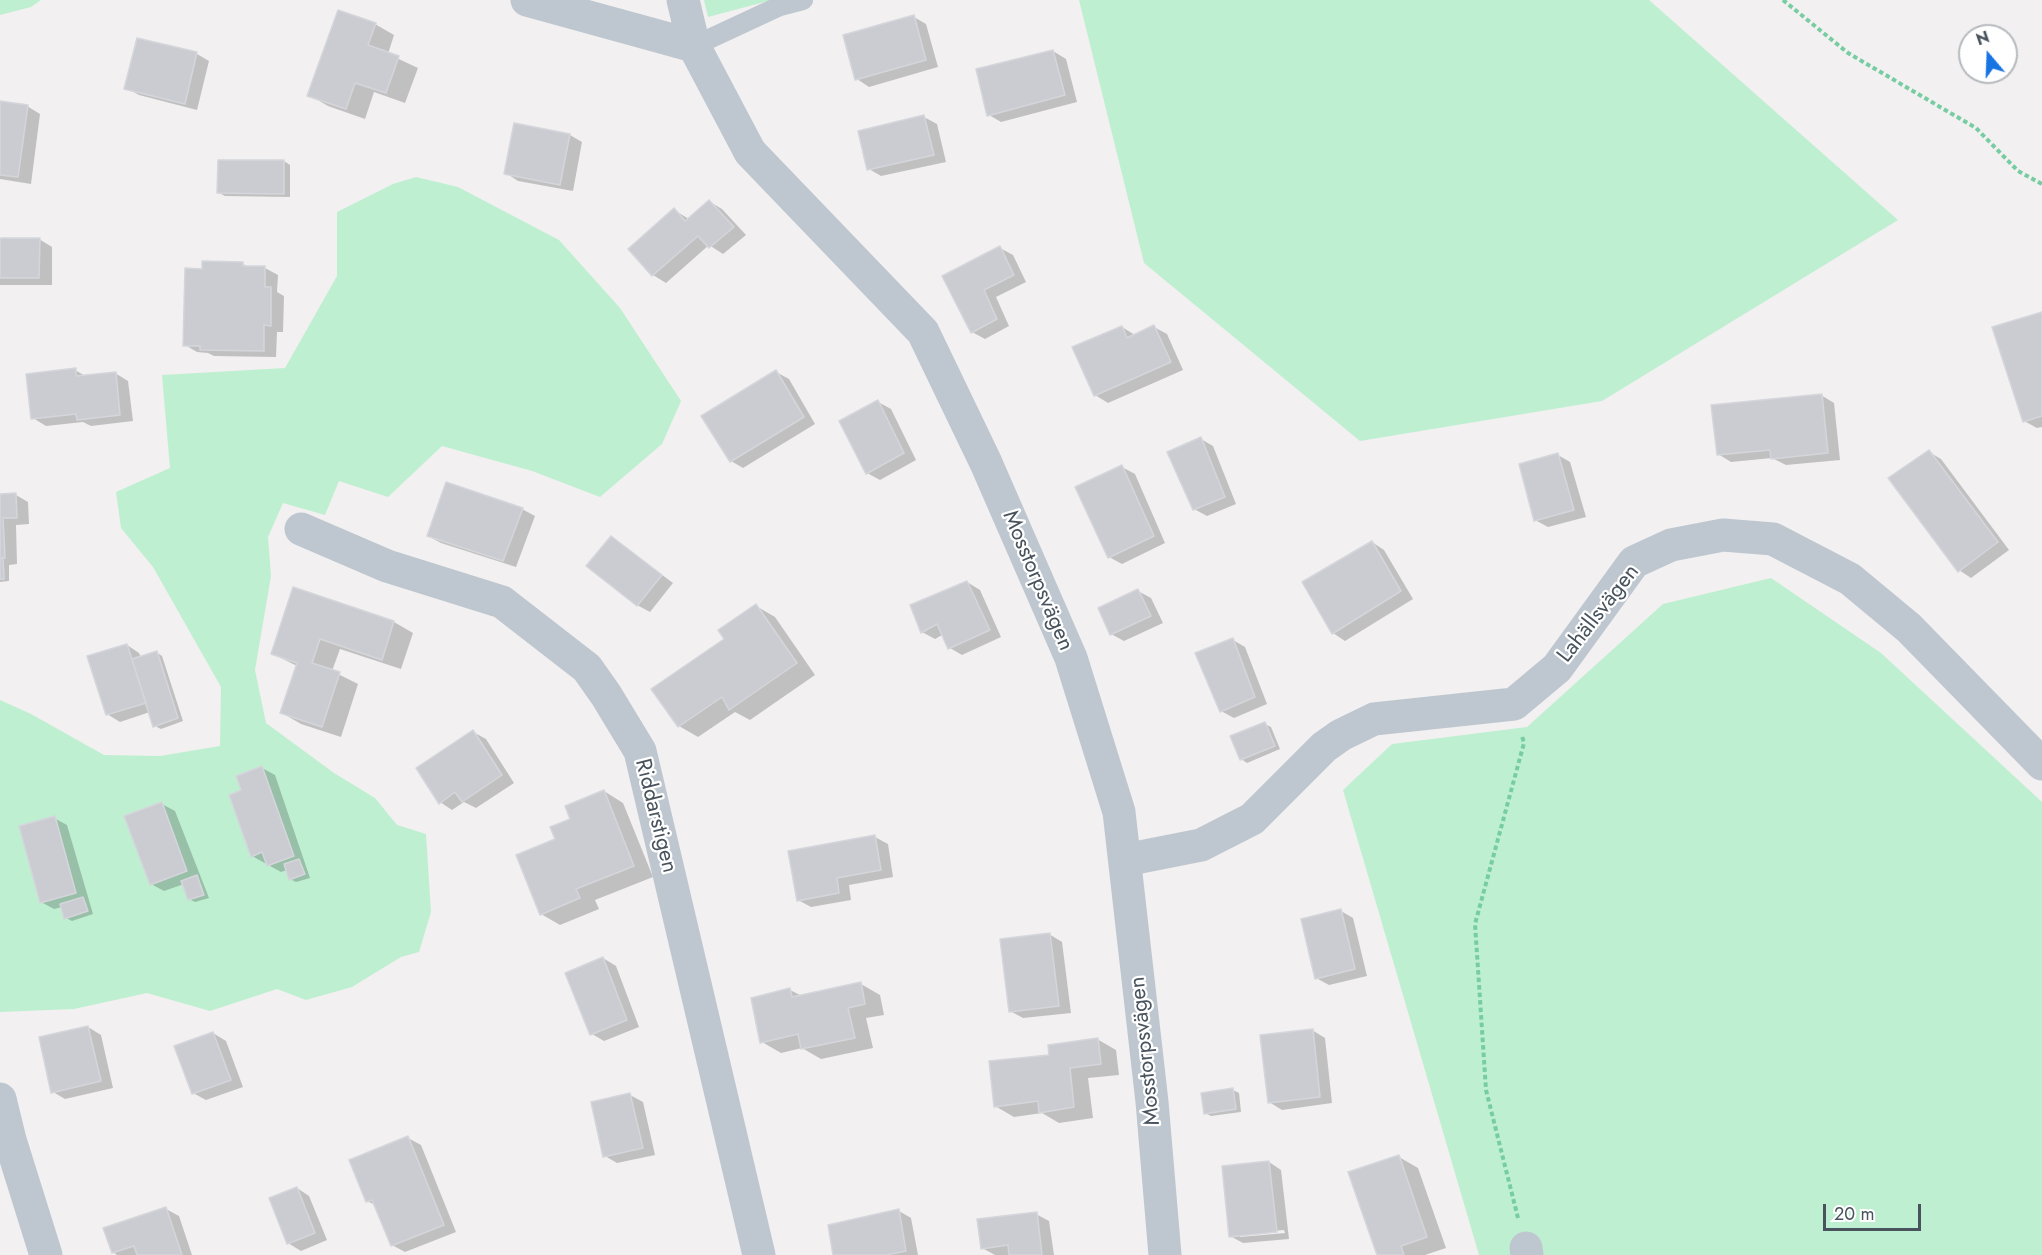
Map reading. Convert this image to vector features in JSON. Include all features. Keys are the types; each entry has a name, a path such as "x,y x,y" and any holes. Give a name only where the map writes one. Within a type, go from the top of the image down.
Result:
{"street":[{"path":"527,0 694,46"},
{"name":"Mosstorpsvägen","path":"683,0 694,46 750,152 923,332 986,464 1071,658 1119,812 1165,1255"},
{"name":"Riddarstigen","path":"301,529 387,566 502,602 587,668 606,695 640,751 759,1255"},
{"name":"Lahällsvägen","path":"1514,704 1557,668 1634,562 1671,545 1723,535 1773,539 1850,579 1910,628 2042,764"},
{"path":"1125,861 1201,845 1252,819 1323,747 1341,735 1374,719 1514,704"},
{"path":"0,1099 10,1140 46,1255"}],"lane":[{"path":"694,46 780,6 803,0"}],"path":[{"path":"1783,0 1848,53 1976,128 2018,171 2042,184"},
{"path":"1514,704 1524,743 1475,924 1486,1090 1526,1252"}],"green space":[{"path":"0,0 41,0 31,7 0,15"},
{"path":"704,0 772,0 708,17"},
{"path":"1079,0 1649,0 1898,220 1602,401 1360,441 1144,263"},
{"path":"416,177 458,187 559,240 620,308 681,401 662,444 600,497 532,471 442,446 388,497 339,481 325,515 283,503 268,537 271,576 255,670 266,723 334,773 375,798 397,825 426,834 431,912 419,952 401,957 352,987 306,1000 277,989 210,1011 147,993 74,1009 0,1012 0,700 31,714 104,755 160,756 220,746 221,687 153,567 121,528 116,492 170,468 162,375 285,368 337,276 337,212 393,184"},
{"path":"1771,578 1881,653 2042,802 2042,1255 1479,1255 1343,790 1392,744 1527,727 1663,604"}],"building":[{"path":"338,10 376,23 368,45 399,56 386,93 355,83 346,109 307,96"},
{"path":"914,15 926,60 855,80 843,35"},
{"path":"137,38 197,52 185,104 124,89"},
{"path":"1053,50 1065,95 987,116 976,69"},
{"path":"0,101 28,105 18,177 0,175"},
{"path":"924,115 934,155 867,170 858,131"},
{"path":"514,123 570,134 560,185 504,174"},
{"path":"218,160 284,160 284,194 217,193"},
{"path":"709,200 734,227 709,248 698,236 652,276 628,249 674,208 685,221"},
{"path":"0,238 40,238 39,278 0,278"},
{"path":"1000,246 1014,275 984,290 997,319 971,333 942,276"},
{"path":"202,261 243,262 243,266 265,266 265,287 271,287 271,326 264,325 264,351 200,350 200,346 183,346 185,268 202,269"},
{"path":"2042,312 2042,416 2023,422 1992,327"},
{"path":"1154,325 1171,362 1094,396 1072,347 1122,326 1127,338"},
{"path":"76,368 76,376 116,372 120,415 77,420 76,414 31,419 26,374"},
{"path":"776,370 804,417 730,462 701,416"},
{"path":"1822,394 1828,453 1771,459 1770,450 1717,455 1711,405"},
{"path":"878,400 904,453 866,474 839,421"},
{"path":"1201,437 1225,497 1193,510 1167,452"},
{"path":"1929,450 1998,542 1958,572 1888,478"},
{"path":"1558,453 1574,510 1534,521 1519,464"},
{"path":"1122,465 1154,536 1108,558 1075,487"},
{"path":"446,482 523,508 503,561 427,536"},
{"path":"16,493 17,518 3,518 5,558 0,558 0,494"},
{"path":"611,536 662,575 637,606 586,566"},
{"path":"1372,541 1401,591 1332,634 1302,582"},
{"path":"0,558 3,558 4,579 0,579"},
{"path":"967,581 990,630 948,649 937,624 921,633 910,605"},
{"path":"293,587 394,621 382,660 320,639 312,663 340,672 322,727 280,713 297,663 271,654"},
{"path":"1138,589 1151,616 1110,635 1098,608"},
{"path":"756,604 797,663 729,710 722,697 678,727 651,689 724,639 718,630"},
{"path":"1233,638 1255,697 1220,712 1195,653"},
{"path":"127,644 146,703 106,715 87,656"},
{"path":"157,651 178,718 153,727 132,659"},
{"path":"1265,722 1275,746 1240,760 1230,736"},
{"path":"473,730 502,775 462,802 455,792 439,804 416,768"},
{"path":"262,766 294,856 267,866 262,852 251,857 229,795 241,790 236,776"},
{"path":"604,790 634,866 576,889 580,898 540,915 516,855 555,839 550,827 570,819 565,806"},
{"path":"162,802 187,871 150,885 124,816"},
{"path":"55,816 76,893 40,903 19,826"},
{"path":"875,835 881,870 837,878 839,893 797,901 788,851"},
{"path":"299,859 305,874 289,880 284,864"},
{"path":"197,875 204,895 188,900 181,881"},
{"path":"83,897 88,911 64,919 60,904"},
{"path":"1341,909 1355,969 1315,979 1301,919"},
{"path":"1050,933 1059,1006 1009,1012 1000,939"},
{"path":"603,957 627,1020 590,1035 565,973"},
{"path":"861,982 865,1004 848,1008 855,1038 801,1049 798,1034 760,1043 751,998 790,988 792,997"},
{"path":"88,1026 101,1081 51,1093 39,1037"},
{"path":"1313,1029 1320,1097 1268,1103 1260,1035"},
{"path":"213,1032 231,1080 192,1094 174,1046"},
{"path":"1098,1038 1101,1064 1070,1068 1074,1107 1039,1113 1038,1101 994,1107 989,1061 1049,1055 1048,1045"},
{"path":"1233,1088 1236,1109 1204,1114 1201,1093"},
{"path":"630,1093 643,1148 603,1157 591,1102"},
{"path":"408,1136 444,1225 391,1246 372,1200 366,1202 349,1160"},
{"path":"1399,1155 1427,1237 1401,1246 1404,1255 1377,1255 1348,1172"},
{"path":"1269,1161 1277,1232 1229,1237 1222,1166"},
{"path":"297,1187 315,1233 287,1244 269,1198"},
{"path":"166,1207 182,1255 137,1255 134,1246 112,1253 103,1228"},
{"path":"899,1209 906,1251 886,1255 833,1255 828,1225"},
{"path":"1037,1212 1042,1255 1009,1255 1008,1245 981,1249 977,1219"}]}
